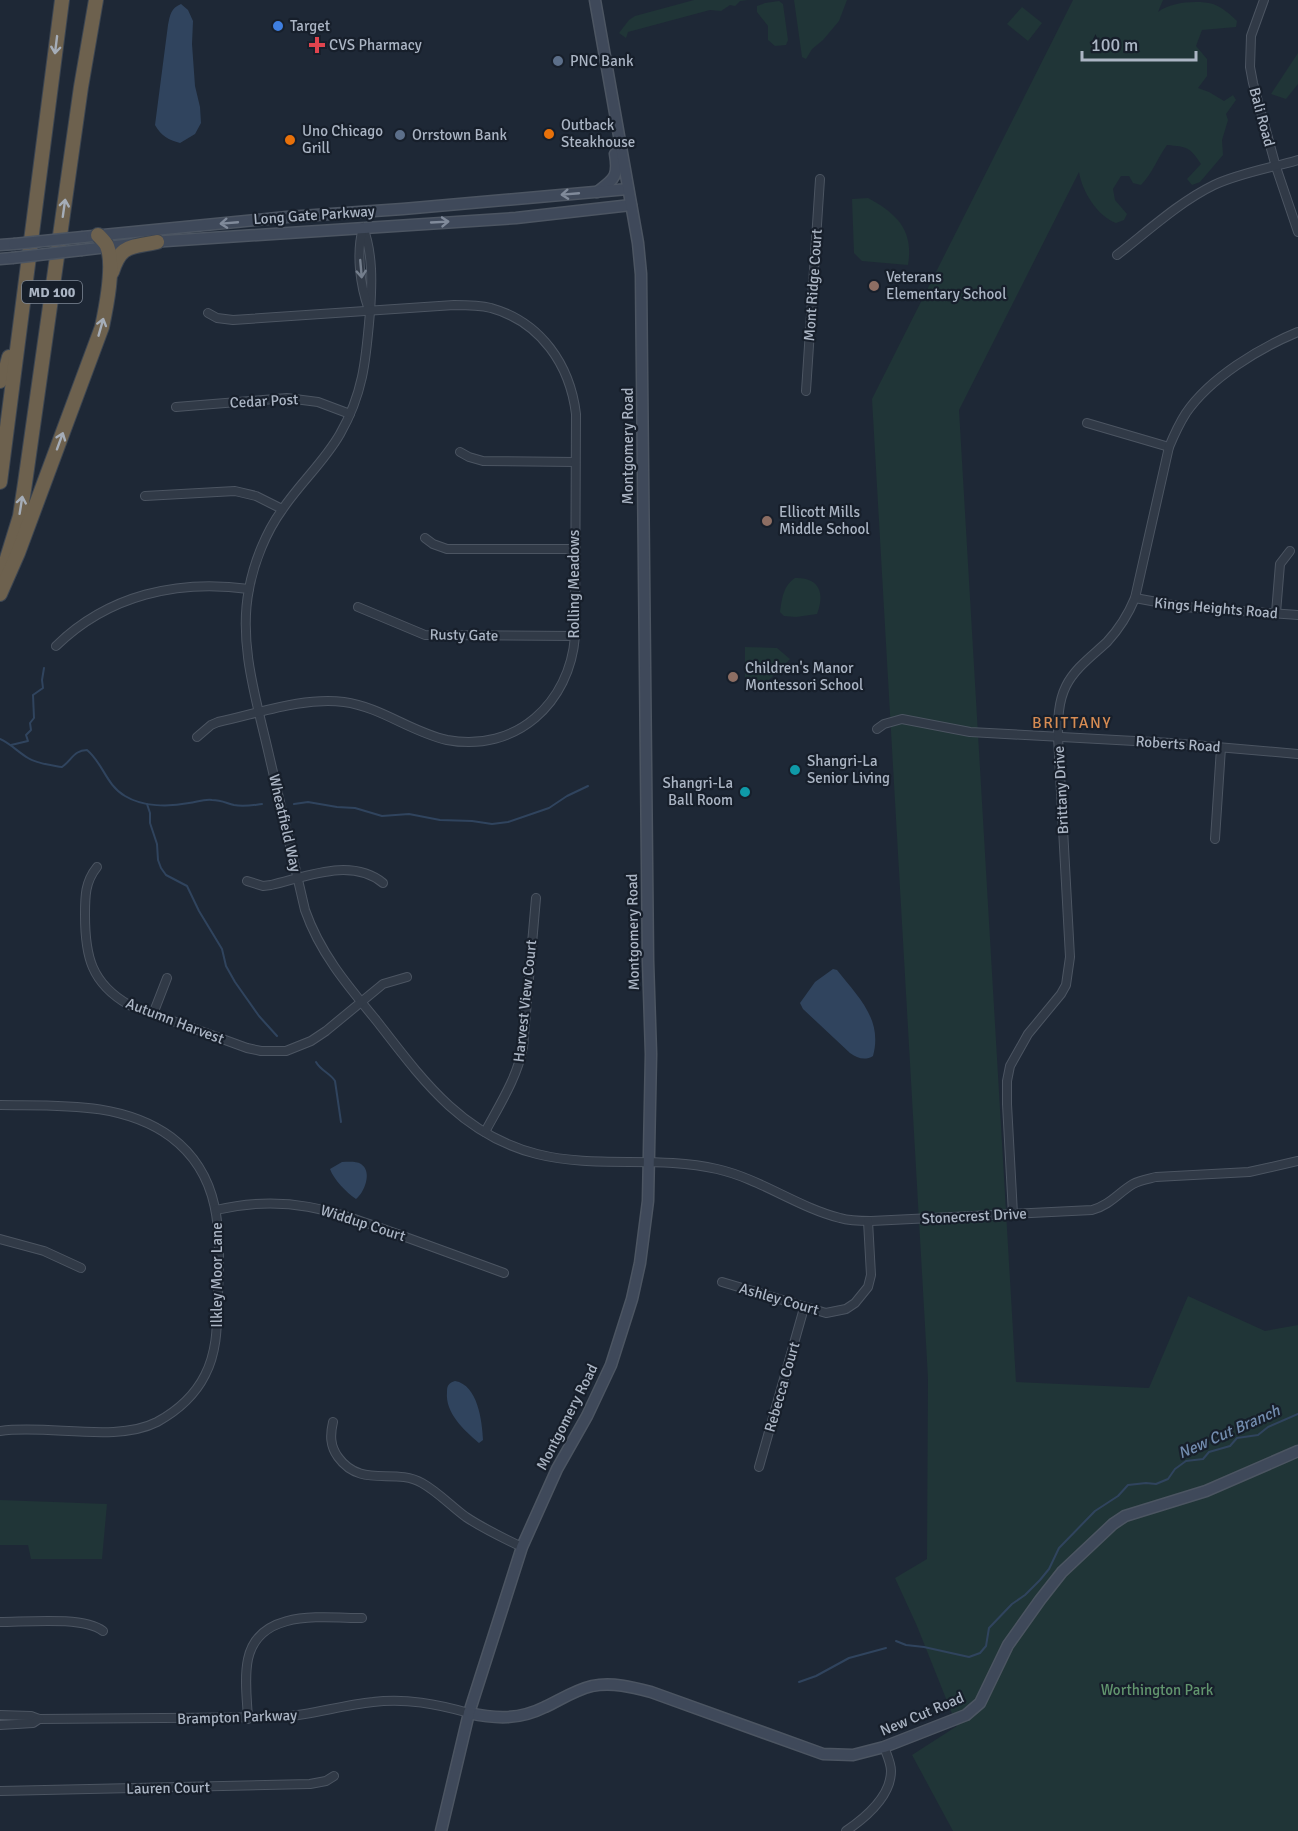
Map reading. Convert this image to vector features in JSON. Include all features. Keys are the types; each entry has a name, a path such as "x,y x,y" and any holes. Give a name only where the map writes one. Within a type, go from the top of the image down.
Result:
{"highway":[{"name":"MD 100","path":"0,482 62,0"},
{"name":"MD 100","path":"0,581 21,505 81,87 96,0"},
{"path":"98,235 107,246 110,280"},
{"path":"0,594 18,553 102,327 116,258 121,252 130,248 157,242"},
{"path":"0,381 5,372 26,285"}],"street":[{"name":"Montgomery Road","path":"441,1831 469,1713 522,1547 552,1479 596,1396 622,1335 640,1263 648,1201 651,1054 642,303 640,264 631,205 595,0"},
{"name":"Bali Road","path":"1264,0 1251,36 1250,67 1276,167 1298,232"},
{"path":"597,192 616,174 616,161 601,82 607,77"},
{"path":"1117,255 1192,198 1214,185 1234,177 1298,160"},
{"name":"Mont Ridge Court","path":"806,391 820,179"},
{"name":"Long Gate Parkway","path":"0,259 107,246 336,229 384,211 628,189"},
{"name":"Long Gate Parkway","path":"0,245 335,214 362,219 382,226 516,218 631,205"},
{"name":"Wheatfield Way","path":"362,219 359,242 363,293 370,311 365,368 357,398 329,451 282,509 263,546 249,589 246,639 249,664 305,910 321,947 344,981 433,1091 445,1103 484,1132 536,1154 566,1160 649,1163"},
{"name":"Rolling Meadows","path":"197,737 218,722 305,702 347,702 364,706 446,739 478,742 495,739 527,725 550,704 570,667 575,636 576,414 570,383 556,356 536,332 509,314 481,306 454,305 233,320 217,318 208,313"},
{"name":"Brittany Drive","path":"1013,1214 1007,1104 1007,1081 1010,1066 1028,1034 1061,994 1069,972 1058,737 1058,720 1065,689 1082,664 1118,629 1135,598 1169,447 1187,411 1213,385 1248,358 1298,332"},
{"name":"Cedar Post","path":"176,407 295,398 318,402 350,414"},
{"path":"1087,423 1169,447"},
{"path":"460,452 469,458 483,461 575,462"},
{"path":"145,496 235,491 256,496 282,509"},
{"path":"425,538 447,549 574,549"},
{"path":"1276,613 1280,564 1290,551"},
{"path":"56,646 78,627 111,606 150,593 169,588 198,586 249,589"},
{"name":"Kings Heights Road","path":"1135,598 1184,607 1298,615"},
{"name":"Rusty Gate","path":"358,607 425,635 575,636"},
{"name":"Roberts Road","path":"877,729 902,719 970,732 1298,754"},
{"path":"1215,839 1221,748"},
{"name":"Autumn Harvest","path":"97,867 85,891 85,939 92,967 98,978 117,998 153,1014 247,1048 274,1052 286,1051 311,1041 383,984 406,977"},
{"path":"248,881 263,886 327,872 349,870 370,874 383,883"},
{"name":"Harvest View Court","path":"484,1132 516,1075 520,1061 536,898"},
{"path":"153,1014 166,978"},
{"name":"Ilkley Moor Lane","path":"0,1105 96,1109 120,1113 156,1127 185,1150 205,1178 216,1210 219,1247 215,1346 205,1376 183,1403 156,1422 132,1431 44,1428 0,1431"},
{"name":"Stonecrest Drive","path":"649,1163 676,1163 718,1169 759,1184 828,1215 868,1221 1092,1210 1110,1203 1126,1189 1143,1180 1155,1177 1250,1172 1298,1161"},
{"name":"Widdup Court","path":"216,1210 256,1203 306,1205 342,1214 504,1273"},
{"name":"Ashley Court","path":"722,1282 804,1308 826,1313 836,1312 855,1304 868,1287 871,1275 868,1221"},
{"path":"0,1239 44,1251 81,1268"},
{"name":"Rebecca Court","path":"759,1467 804,1308"},
{"path":"333,1422 332,1447 342,1462 357,1474 415,1479 468,1518 522,1547"},
{"name":"New Cut Road","path":"469,1713 492,1718 529,1715 591,1686 609,1685 632,1687 651,1692 823,1755 853,1755 884,1747 974,1710 980,1703 1008,1645 1040,1600 1062,1572 1113,1524 1125,1516 1206,1491 1298,1451"},
{"path":"248,1719 246,1676 248,1658 253,1645 268,1629 285,1620 300,1618 362,1618"},
{"path":"0,1622 88,1623 103,1631"},
{"name":"Brampton Parkway","path":"0,1715 31,1716 39,1719 248,1719 301,1716 350,1705 393,1701 436,1704 469,1713"},
{"name":"Brampton Parkway","path":"0,1725 33,1723 39,1719"},
{"path":"846,1831 862,1819 885,1792 891,1770 884,1747"},
{"name":"Lauren Court","path":"0,1791 310,1785 326,1781 334,1776"}],"green space":[{"path":"694,0 748,0 740,1 735,6 730,5 721,11 710,10 628,32 626,38 619,33 635,16"},
{"path":"794,0 847,0 839,21 812,49 806,59 802,57"},
{"name":"Worthington Park","path":"1073,0 1163,0 1158,12 1170,6 1192,2 1213,4 1223,9 1237,21 1236,27 1202,30 1196,46 1207,59 1207,76 1198,88 1224,101 1233,95 1236,100 1226,114 1228,120 1222,140 1223,155 1200,182 1192,185 1187,179 1201,164 1193,154 1183,147 1167,145 1141,185 1133,183 1129,176 1121,176 1113,189 1115,200 1127,214 1124,220 1116,223 1097,209 1083,187 1079,172 959,410 1016,1382 1149,1388 1188,1296 1265,1331 1298,1325 1298,1831 953,1831 912,1755 957,1726 895,1578 927,1559 928,1378 872,399"},
{"path":"779,1 783,4 788,40 786,45 775,46 768,40 768,26 757,12 757,6"},
{"path":"1022,7 1042,23 1028,41 1007,24"},
{"path":"1298,53 1298,84 1286,99 1271,94"},
{"path":"868,198 887,210 901,224 908,242 908,265 862,261 854,253 852,199"},
{"path":"795,578 810,580 818,588 820,600 817,614 796,617 784,616 780,612 782,598"},
{"path":"745,647 777,648 790,659 762,687 745,685"},
{"path":"0,1500 107,1504 102,1559 31,1559 28,1545 0,1545"}],"water":[{"path":"181,4 188,10 193,21 195,86 201,123 195,134 180,143 166,137 155,125 170,15"},
{"path":"833,969 837,970 860,999 872,1020 875,1043 873,1056 870,1058 861,1058 850,1053 803,1009 800,1003 815,982"},
{"path":"342,1162 359,1163 365,1168 366,1182 356,1199 341,1186 330,1169"},
{"path":"455,1381 463,1384 474,1396 483,1440 479,1443 462,1427 449,1407 447,1388"}],"waterway":[{"path":"11,745 28,741 26,735 31,730 30,723 34,718 33,695 43,688 44,668"},
{"path":"0,739 32,760 62,767 76,754 87,750 113,786 132,800 148,804 181,804 203,800 218,800 238,806 262,804"},
{"path":"294,804 308,802 355,808 382,816 409,814 440,820 492,824 508,822 549,808 588,786"},
{"path":"147,804 161,868 166,875 187,886 222,949 226,966 235,982 259,1016 277,1036"},
{"path":"316,1062 335,1081 341,1122"},
{"name":"New Cut Branch","path":"896,1641 969,1657 980,1653 986,1646 989,1628 1040,1580 1049,1569 1059,1548 1095,1511 1118,1496 1128,1485 1156,1484 1168,1479 1175,1469 1186,1461 1203,1459 1209,1452 1230,1446 1237,1438 1258,1435 1268,1427 1298,1414"},
{"path":"799,1682 816,1676 849,1658 886,1648"}],"place":[{"name":"Target","path":"278,26"},
{"name":"CVS Pharmacy","path":"317,45"},
{"name":"PNC Bank","path":"558,61"},
{"name":"Outback Steakhouse","path":"549,134"},
{"name":"Orrstown Bank","path":"400,135"},
{"name":"Uno Chicago Grill","path":"290,140"},
{"name":"Veterans Elementary School","path":"874,286"},
{"name":"Ellicott Mills Middle School","path":"767,521"},
{"name":"Children's Manor Montessori School","path":"733,677"},
{"name":"Shangri-La Senior Living","path":"795,770"},
{"name":"Shangri-La Ball Room","path":"745,792"}],"district":[{"name":"BRITTANY","path":"1072,723"}]}
